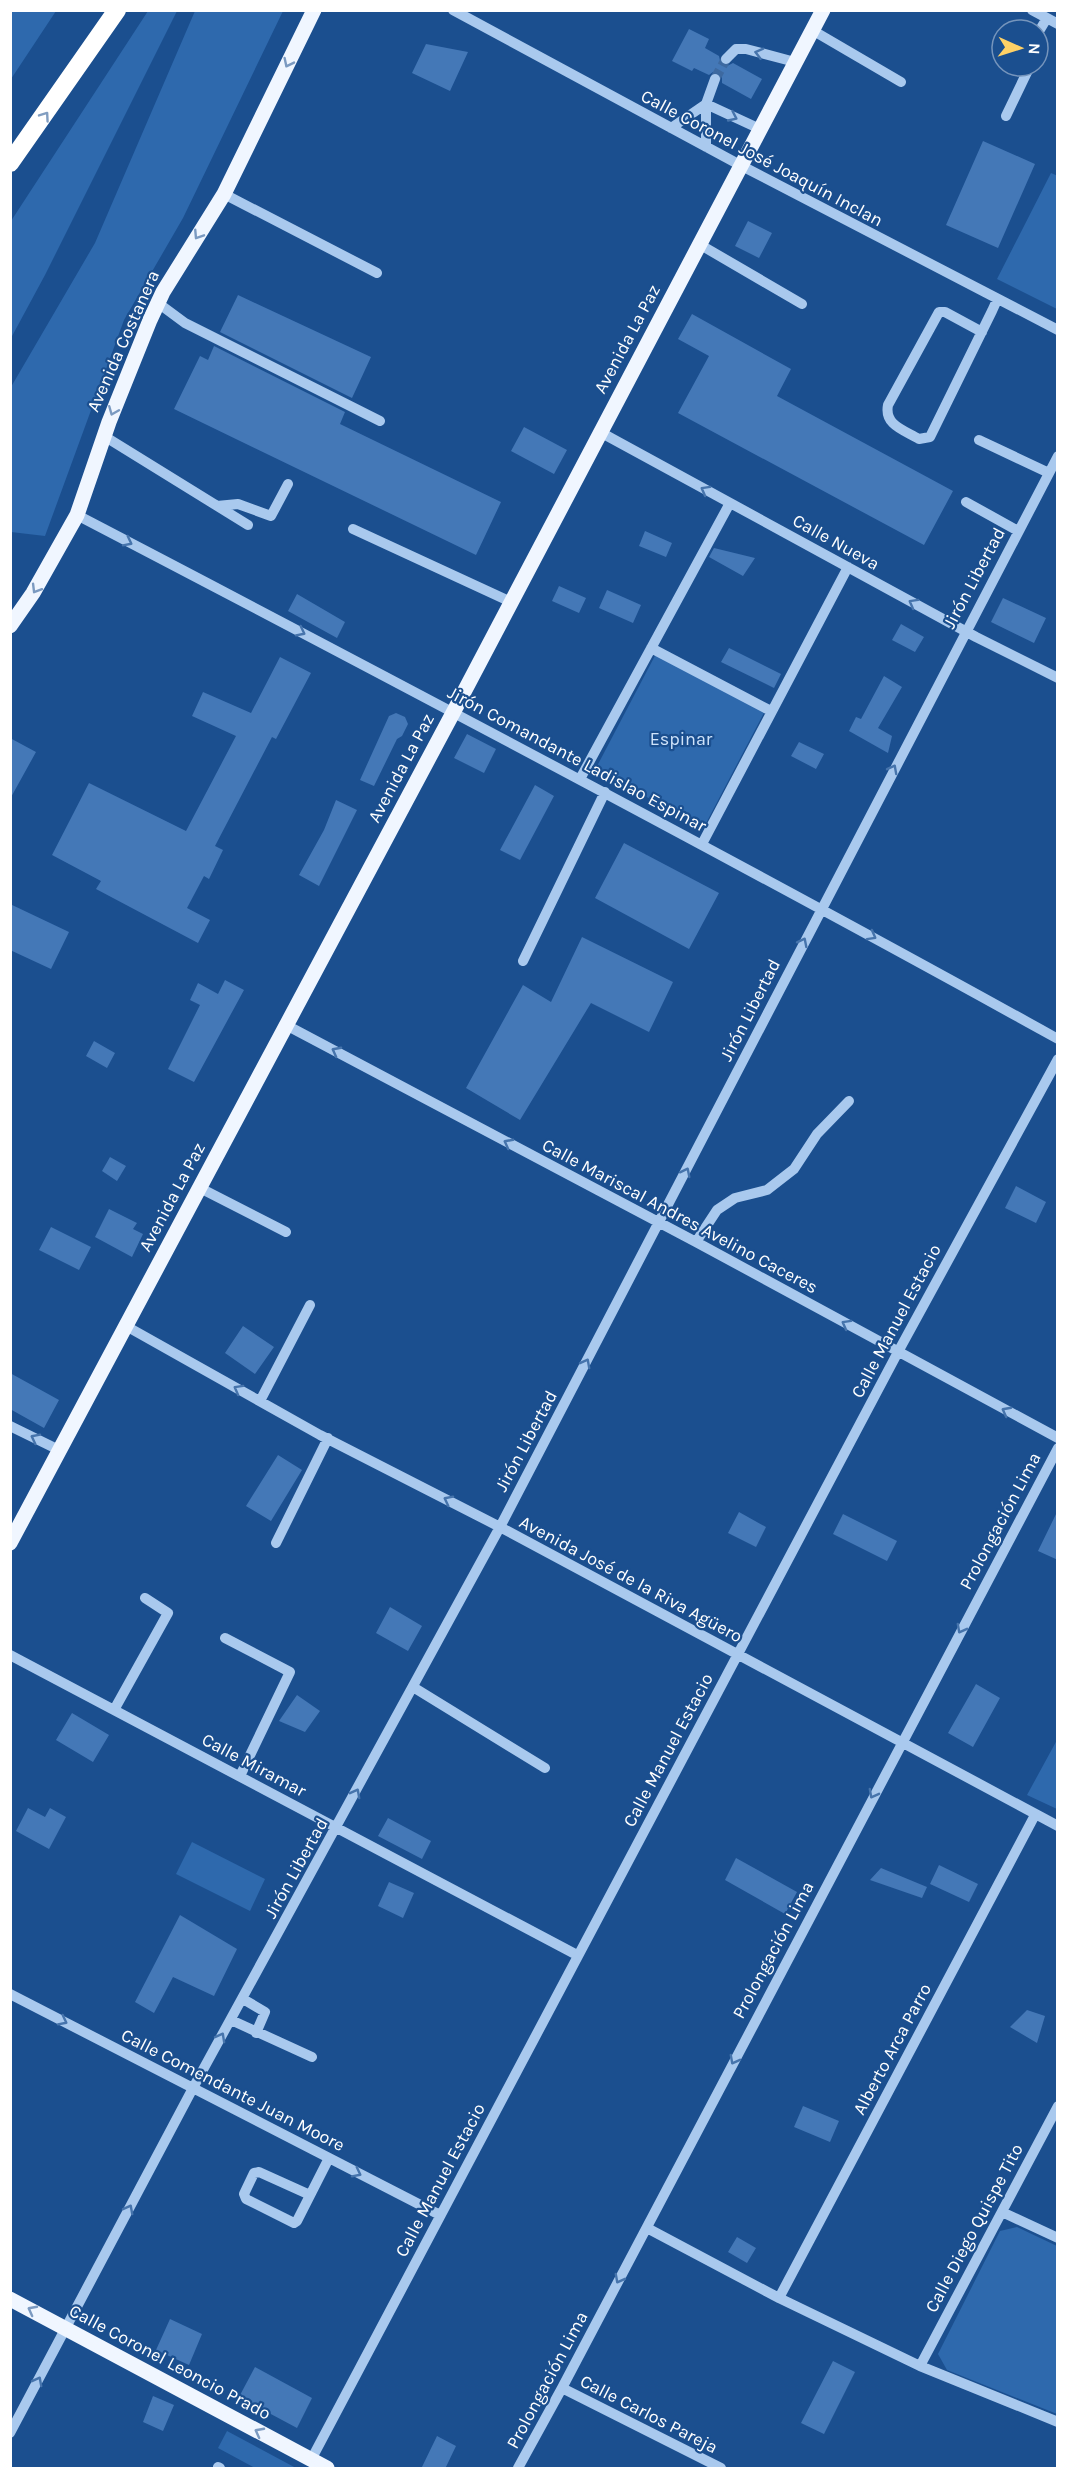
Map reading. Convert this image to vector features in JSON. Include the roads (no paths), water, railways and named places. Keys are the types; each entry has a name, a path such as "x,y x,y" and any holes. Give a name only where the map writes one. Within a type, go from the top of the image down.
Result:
{"highway":[{"path":"10,163 117,10"}],"main road":[{"name":"Avenida Costanera","path":"10,626 33,593 76,515 104,436 158,303 177,268 224,194 314,10"},
{"name":"Avenida La Paz","path":"10,1543 823,10"},
{"name":"Calle Coronel Leoncio Prado","path":"10,2299 327,2469"}],"street":[{"path":"1032,10 1047,18"},
{"name":"Calle Coronel José Joaquín Inclan","path":"454,11 740,165 1058,330"},
{"path":"812,30 901,82"},
{"path":"726,59 736,50 746,49 795,62"},
{"path":"1006,116 1024,78"},
{"path":"706,147 706,104 715,79"},
{"path":"671,128 706,104"},
{"path":"706,104 760,129"},
{"path":"224,194 377,273"},
{"path":"699,244 802,304"},
{"path":"982,332 945,312 939,312 888,405 886,414 889,420 919,439 930,437 982,332 997,300"},
{"path":"158,303 185,322 380,422"},
{"name":"Calle Nueva","path":"600,432 965,631 1058,678"},
{"path":"104,436 248,525"},
{"path":"979,440 1049,473"},
{"name":"Jirón Libertad","path":"10,2433 193,2088 500,1527 660,1224 821,907 1058,456"},
{"path":"217,506 238,504 271,516 288,484"},
{"path":"966,502 1018,531"},
{"path":"579,779 730,503"},
{"name":"Jirón Comandante Ladislao Espinar","path":"76,515 453,711 821,907 1058,1039"},
{"path":"353,529 511,602"},
{"path":"702,844 848,567"},
{"path":"651,648 771,711"},
{"path":"523,961 605,792"},
{"name":"Calle Mariscal Andres Avelino Caceres","path":"286,1025 696,1242 1058,1438"},
{"name":"Calle Manuel Estacio","path":"311,2460 898,1352 1058,1059"},
{"path":"696,1242 717,1210 735,1198 767,1190 794,1169 817,1134 849,1101"},
{"path":"200,1188 286,1232"},
{"path":"260,1401 310,1305"},
{"name":"Avenida José de la Riva Agüero","path":"126,1326 328,1438 500,1527 1058,1826"},
{"path":"10,1426 60,1450"},
{"path":"276,1543 328,1438"},
{"name":"Prolongación Lima","path":"518,2469 1058,1448"},
{"path":"114,1710 168,1612 145,1598"},
{"path":"225,1638 290,1672 240,1776"},
{"name":"Calle Miramar","path":"10,1655 577,1955"},
{"path":"413,1687 545,1768"},
{"name":"Alberto Arca Parro","path":"779,2298 1035,1815"},
{"name":"Calle Comendante Juan Moore","path":"10,1994 440,2216"},
{"path":"243,1999 265,2012 256,2033"},
{"path":"231,2020 312,2058"},
{"name":"Calle Diego Quispe Tito","path":"920,2366 1058,2106"},
{"path":"310,2195 259,2172 255,2173 244,2194 246,2199 294,2223 310,2195 329,2158"},
{"path":"1002,2212 1058,2238"},
{"path":"647,2228 779,2298 920,2366 1058,2422"},
{"name":"Calle Carlos Pareja","path":"562,2388 721,2469"}],"tunnel":[{"path":"715,79 726,59"}],"park label":[{"name":"Espinar","path":"681,739"}]}
